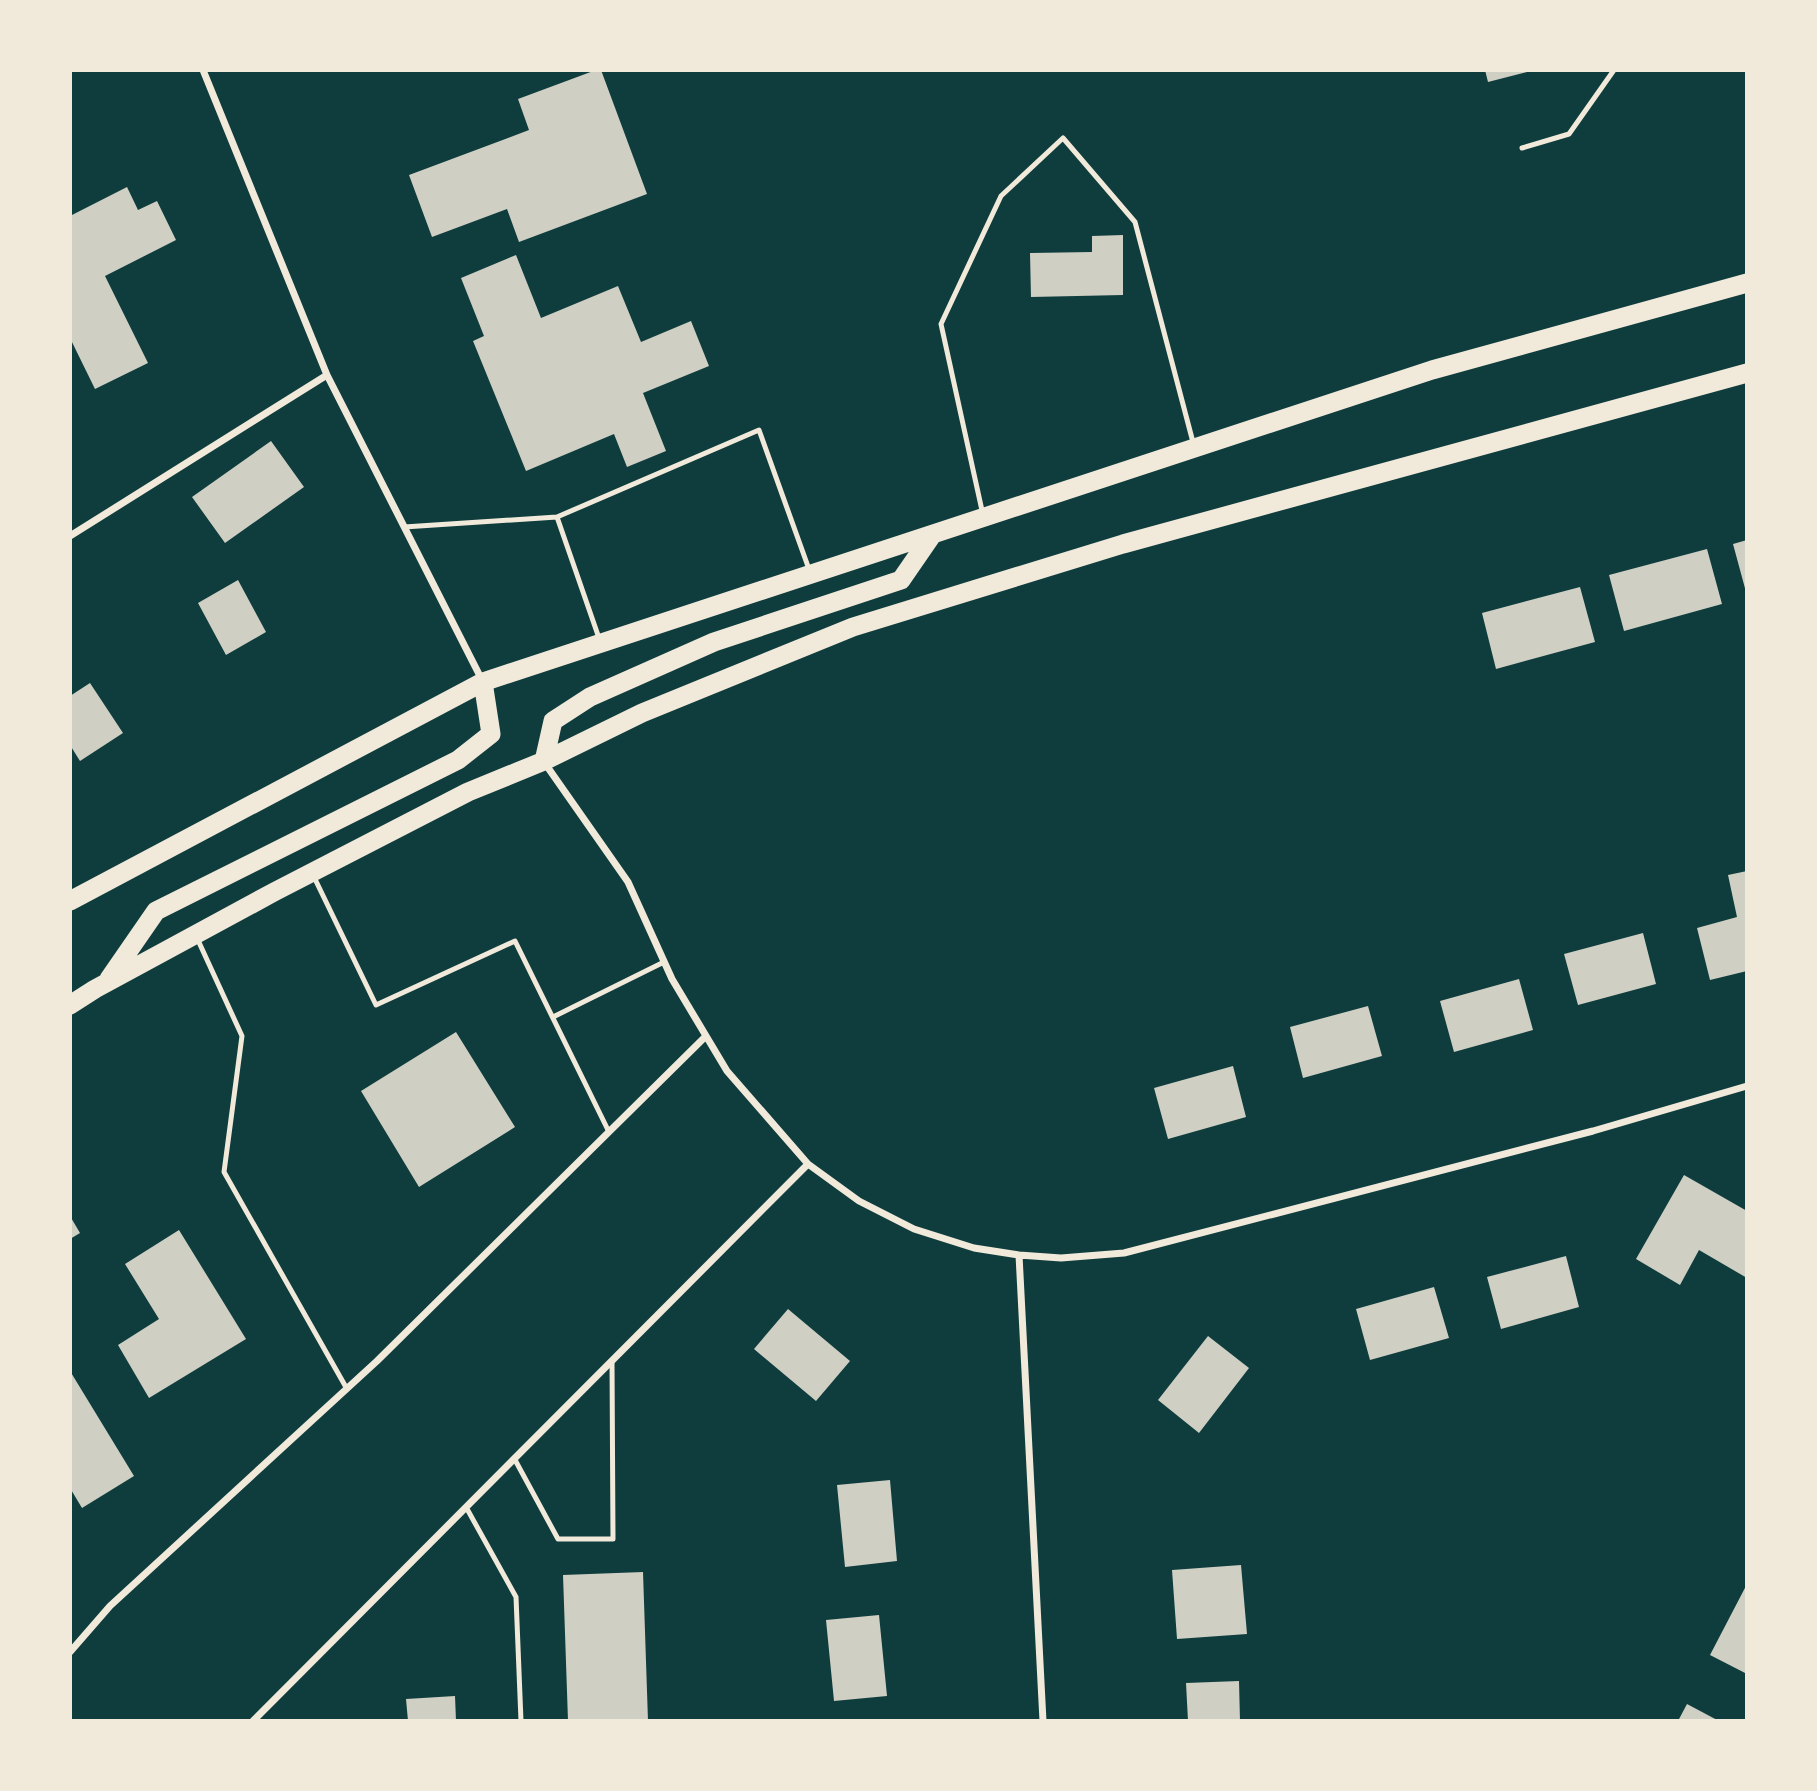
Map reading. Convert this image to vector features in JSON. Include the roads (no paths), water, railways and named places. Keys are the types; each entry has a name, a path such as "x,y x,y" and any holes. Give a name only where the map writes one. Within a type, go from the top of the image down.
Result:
{"highway":[{"path":"70,901 483,682 1432,370 1747,283"},
{"path":"70,1005 106,983 468,792 544,761 642,713 853,627 1123,544 1747,373"},
{"path":"544,761 553,721 590,697 714,642 901,580 932,535"},
{"path":"106,983 156,911 458,760 491,734 483,682"}],"street":[{"path":"203,70 327,375 483,682"},
{"path":"70,536 327,375"},
{"path":"544,761 628,882 664,962 727,1072 808,1164 859,1200 914,1229 974,1248 1062,1258 1124,1253 1593,1131 1747,1086"},
{"path":"70,1652 110,1606 377,1361 706,1036"},
{"path":"253,1721 808,1164"},
{"path":"1019,1255 1044,1721"}],"lane":[{"path":"1522,148 1569,134 1614,70"},
{"path":"983,518 942,324 1001,197 1063,138 1135,222 1195,449"},
{"path":"404,527 557,517 759,430 811,575"},
{"path":"557,517 601,644"},
{"path":"312,873 376,1005 515,941 609,1132"},
{"path":"196,935 242,1036 223,1172 347,1389"},
{"path":"553,1017 664,962"},
{"path":"514,1458 558,1539 613,1539 612,1361"},
{"path":"466,1507 516,1598 521,1721"}]}
